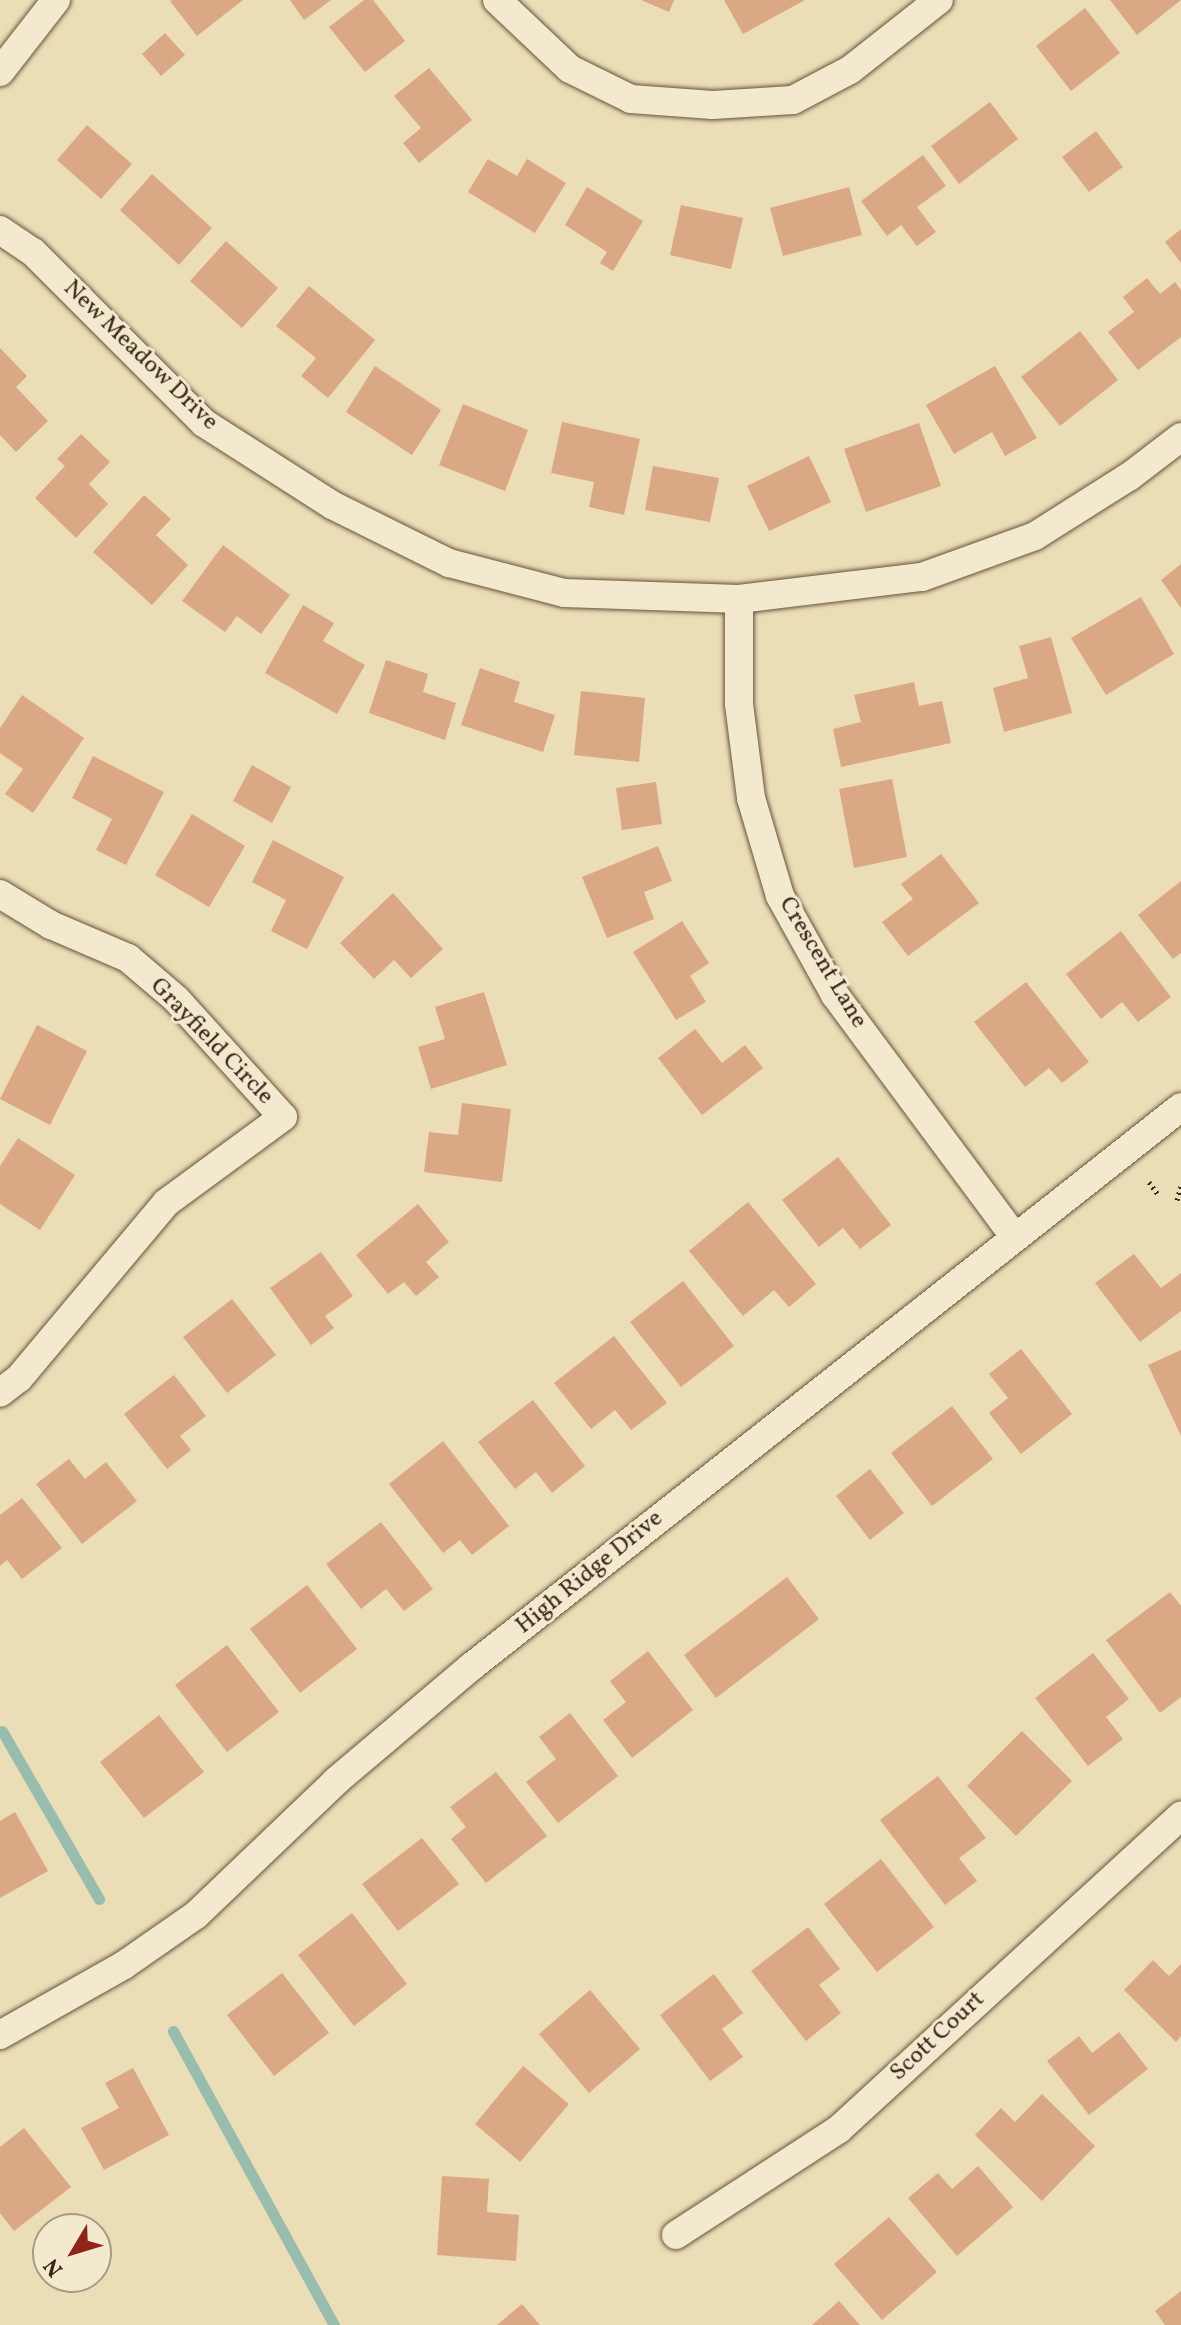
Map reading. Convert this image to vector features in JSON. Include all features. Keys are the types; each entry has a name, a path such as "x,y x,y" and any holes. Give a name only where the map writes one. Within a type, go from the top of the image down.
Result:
{"street":[{"path":"0,72 56,0"},
{"path":"497,0 570,69 631,99 713,105 793,100 850,70 939,0"},
{"name":"New Meadow Drive","path":"0,230 33,252 204,423 332,505 449,563 564,593 739,599 922,577 1035,536 1130,476 1181,437"},
{"name":"Crescent Lane","path":"739,599 739,704 751,798 780,896 835,995 1013,1235"},
{"name":"Grayfield Circle","path":"0,894 51,925 128,958 176,999 283,1117 166,1203 19,1378 0,1393"},
{"name":"High Ridge Drive","path":"0,2035 124,1965 196,1915 336,1781 460,1677 1013,1235 1181,1108"},
{"name":"Scott Court","path":"676,2235 839,2129 1181,1816"}],"path":[{"path":"1149,1182 1157,1193"},
{"path":"1177,1200 1181,1186"}],"building":[{"path":"172,0 243,0 197,36 170,1"},
{"path":"290,0 331,0 304,20"},
{"path":"364,0 373,0 405,41 365,72 329,27"},
{"path":"641,0 674,0 669,12"},
{"path":"724,0 805,0 743,34"},
{"path":"1110,0 1181,0 1137,35"},
{"path":"1085,8 1120,53 1071,91 1036,46"},
{"path":"165,33 185,55 161,76 142,54"},
{"path":"429,68 472,120 419,163 403,143 421,128 394,96"},
{"path":"990,102 1018,139 959,184 931,146"},
{"path":"87,125 132,164 101,199 57,160"},
{"path":"1096,131 1123,167 1089,192 1062,157"},
{"path":"923,155 946,186 917,207 936,232 917,246 901,225 887,236 861,201"},
{"path":"488,159 517,176 527,159 566,183 535,233 468,192"},
{"path":"152,174 212,228 179,265 120,210"},
{"path":"587,187 643,221 613,271 600,263 607,252 565,225"},
{"path":"849,187 862,235 783,256 770,208"},
{"path":"681,205 743,218 731,269 670,255"},
{"path":"1181,229 1181,263 1165,242"},
{"path":"226,241 278,288 242,328 190,281"},
{"path":"1147,278 1160,294 1175,282 1181,290 1181,337 1138,370 1108,332 1134,312 1123,297"},
{"path":"309,286 375,340 328,398 301,376 316,358 276,326"},
{"path":"1080,331 1118,380 1060,426 1021,377"},
{"path":"0,348 27,376 16,387 48,421 16,452 0,435"},
{"path":"375,366 441,410 412,455 346,412"},
{"path":"995,366 1037,438 1005,456 992,432 954,454 926,405"},
{"path":"463,404 528,430 505,491 439,465"},
{"path":"562,422 640,439 624,515 589,507 594,482 551,473"},
{"path":"919,423 941,486 866,512 844,449"},
{"path":"81,434 110,462 89,484 108,504 76,538 35,498 65,466 57,459"},
{"path":"809,456 831,502 769,531 747,486"},
{"path":"653,466 719,478 710,522 645,510"},
{"path":"144,495 171,519 156,535 188,565 152,605 93,552"},
{"path":"223,545 290,595 261,634 237,616 225,632 182,601"},
{"path":"1181,564 1181,608 1161,580"},
{"path":"1141,597 1174,654 1106,695 1071,638"},
{"path":"303,605 334,623 323,641 365,665 337,714 265,673"},
{"path":"1051,637 1072,713 1004,732 993,688 1028,678 1019,646"},
{"path":"386,660 428,674 423,692 456,703 445,740 369,713"},
{"path":"480,668 520,682 514,702 555,715 543,752 461,725"},
{"path":"914,682 919,706 942,701 951,743 841,767 833,729 861,722 854,695"},
{"path":"581,691 645,698 639,762 574,755"},
{"path":"22,695 84,738 33,813 5,794 23,769 0,753 0,728"},
{"path":"93,756 164,792 126,865 96,850 112,819 72,798"},
{"path":"252,765 291,787 272,823 233,801"},
{"path":"892,779 907,857 854,868 839,789"},
{"path":"656,782 662,824 622,830 616,788"},
{"path":"192,814 245,846 209,907 155,875"},
{"path":"273,840 344,877 307,949 271,931 286,900 252,882"},
{"path":"658,846 672,881 644,892 654,919 607,938 582,877"},
{"path":"941,854 979,903 908,956 882,922 913,899 901,884"},
{"path":"1181,881 1181,953 1173,959 1138,915"},
{"path":"393,893 443,949 411,978 394,960 374,979 340,943"},
{"path":"682,921 709,963 690,976 706,1002 676,1020 633,952"},
{"path":"1121,931 1171,997 1138,1022 1122,1002 1101,1019 1066,974"},
{"path":"1026,982 1089,1062 1062,1083 1049,1068 1025,1087 974,1022"},
{"path":"484,992 507,1065 431,1089 418,1047 445,1039 435,1007"},
{"path":"37,1025 87,1051 50,1125 0,1099"},
{"path":"695,1029 722,1063 745,1045 763,1068 702,1115 658,1058"},
{"path":"462,1103 511,1109 502,1182 424,1172 429,1132 458,1135"},
{"path":"18,1138 75,1175 40,1230 0,1204 0,1166"},
{"path":"838,1157 891,1225 860,1249 843,1228 819,1247 782,1200"},
{"path":"748,1202 816,1284 789,1307 774,1290 743,1316 689,1251"},
{"path":"418,1204 449,1242 426,1262 439,1277 416,1296 404,1282 388,1294 356,1255"},
{"path":"321,1252 353,1296 325,1316 334,1328 311,1345 270,1288"},
{"path":"1134,1254 1161,1288 1181,1273 1181,1311 1140,1342 1095,1283"},
{"path":"683,1281 734,1346 681,1387 630,1322"},
{"path":"232,1299 276,1355 227,1393 183,1337"},
{"path":"614,1336 667,1403 631,1430 615,1410 591,1429 554,1383"},
{"path":"1021,1349 1072,1414 1021,1454 989,1413 1008,1398 989,1374"},
{"path":"1181,1350 1181,1436 1148,1365"},
{"path":"174,1375 206,1416 180,1436 191,1450 167,1469 124,1414"},
{"path":"533,1400 585,1466 552,1493 536,1472 515,1489 478,1442"},
{"path":"952,1406 993,1459 932,1506 891,1453"},
{"path":"443,1441 509,1526 472,1555 460,1540 443,1553 389,1484"},
{"path":"69,1459 85,1479 106,1462 137,1501 82,1544 36,1484"},
{"path":"870,1469 904,1513 870,1540 836,1496"},
{"path":"22,1498 62,1548 22,1579 7,1560 0,1566 0,1515"},
{"path":"381,1522 433,1589 404,1611 386,1589 361,1609 326,1564"},
{"path":"787,1577 819,1619 716,1698 684,1655"},
{"path":"307,1585 357,1649 300,1693 250,1629"},
{"path":"1170,1592 1181,1606 1181,1697 1160,1713 1106,1640"},
{"path":"227,1645 279,1712 227,1752 175,1685"},
{"path":"648,1651 693,1710 632,1758 603,1720 626,1702 610,1681"},
{"path":"1093,1653 1129,1699 1106,1717 1123,1739 1088,1766 1035,1698"},
{"path":"570,1713 618,1776 558,1823 526,1782 556,1759 539,1737"},
{"path":"159,1715 204,1772 144,1818 100,1762"},
{"path":"1022,1731 1072,1781 1016,1836 967,1786"},
{"path":"496,1772 547,1836 486,1883 451,1839 466,1827 450,1807"},
{"path":"938,1776 986,1838 959,1858 977,1881 945,1905 880,1820"},
{"path":"15,1812 48,1871 0,1898 0,1821"},
{"path":"422,1838 459,1884 398,1931 362,1884"},
{"path":"881,1859 934,1927 877,1972 824,1904"},
{"path":"352,1913 407,1984 354,2026 298,1955"},
{"path":"808,1927 840,1969 819,1985 841,2013 806,2041 751,1971"},
{"path":"1153,1960 1169,1976 1181,1964 1181,2036 1176,2042 1124,1990"},
{"path":"282,1973 329,2033 274,2076 227,2015"},
{"path":"714,1974 743,2013 722,2029 743,2057 710,2081 660,2015"},
{"path":"590,1990 640,2049 589,2093 539,2034"},
{"path":"1119,2032 1148,2069 1089,2115 1047,2061 1079,2036 1092,2053"},
{"path":"523,2066 569,2104 520,2162 475,2124"},
{"path":"133,2068 169,2135 104,2170 81,2128 119,2108 105,2083"},
{"path":"1042,2094 1095,2146 1042,2201 975,2135 1001,2108 1015,2122"},
{"path":"24,2128 71,2187 37,2213 32,2213 32,2217 14,2231 0,2213 0,2147"},
{"path":"978,2166 1013,2207 957,2256 908,2198 938,2173 952,2189"},
{"path":"442,2176 489,2179 487,2212 519,2215 516,2261 437,2255"},
{"path":"889,2217 937,2272 882,2320 834,2264"},
{"path":"1181,2291 1181,2325 1165,2325 1155,2311"},
{"path":"839,2301 860,2325 812,2325"},
{"path":"522,2304 540,2325 497,2325"}],"waterway":[{"path":"2,1731 99,1899"},
{"path":"173,2031 334,2325"}]}
